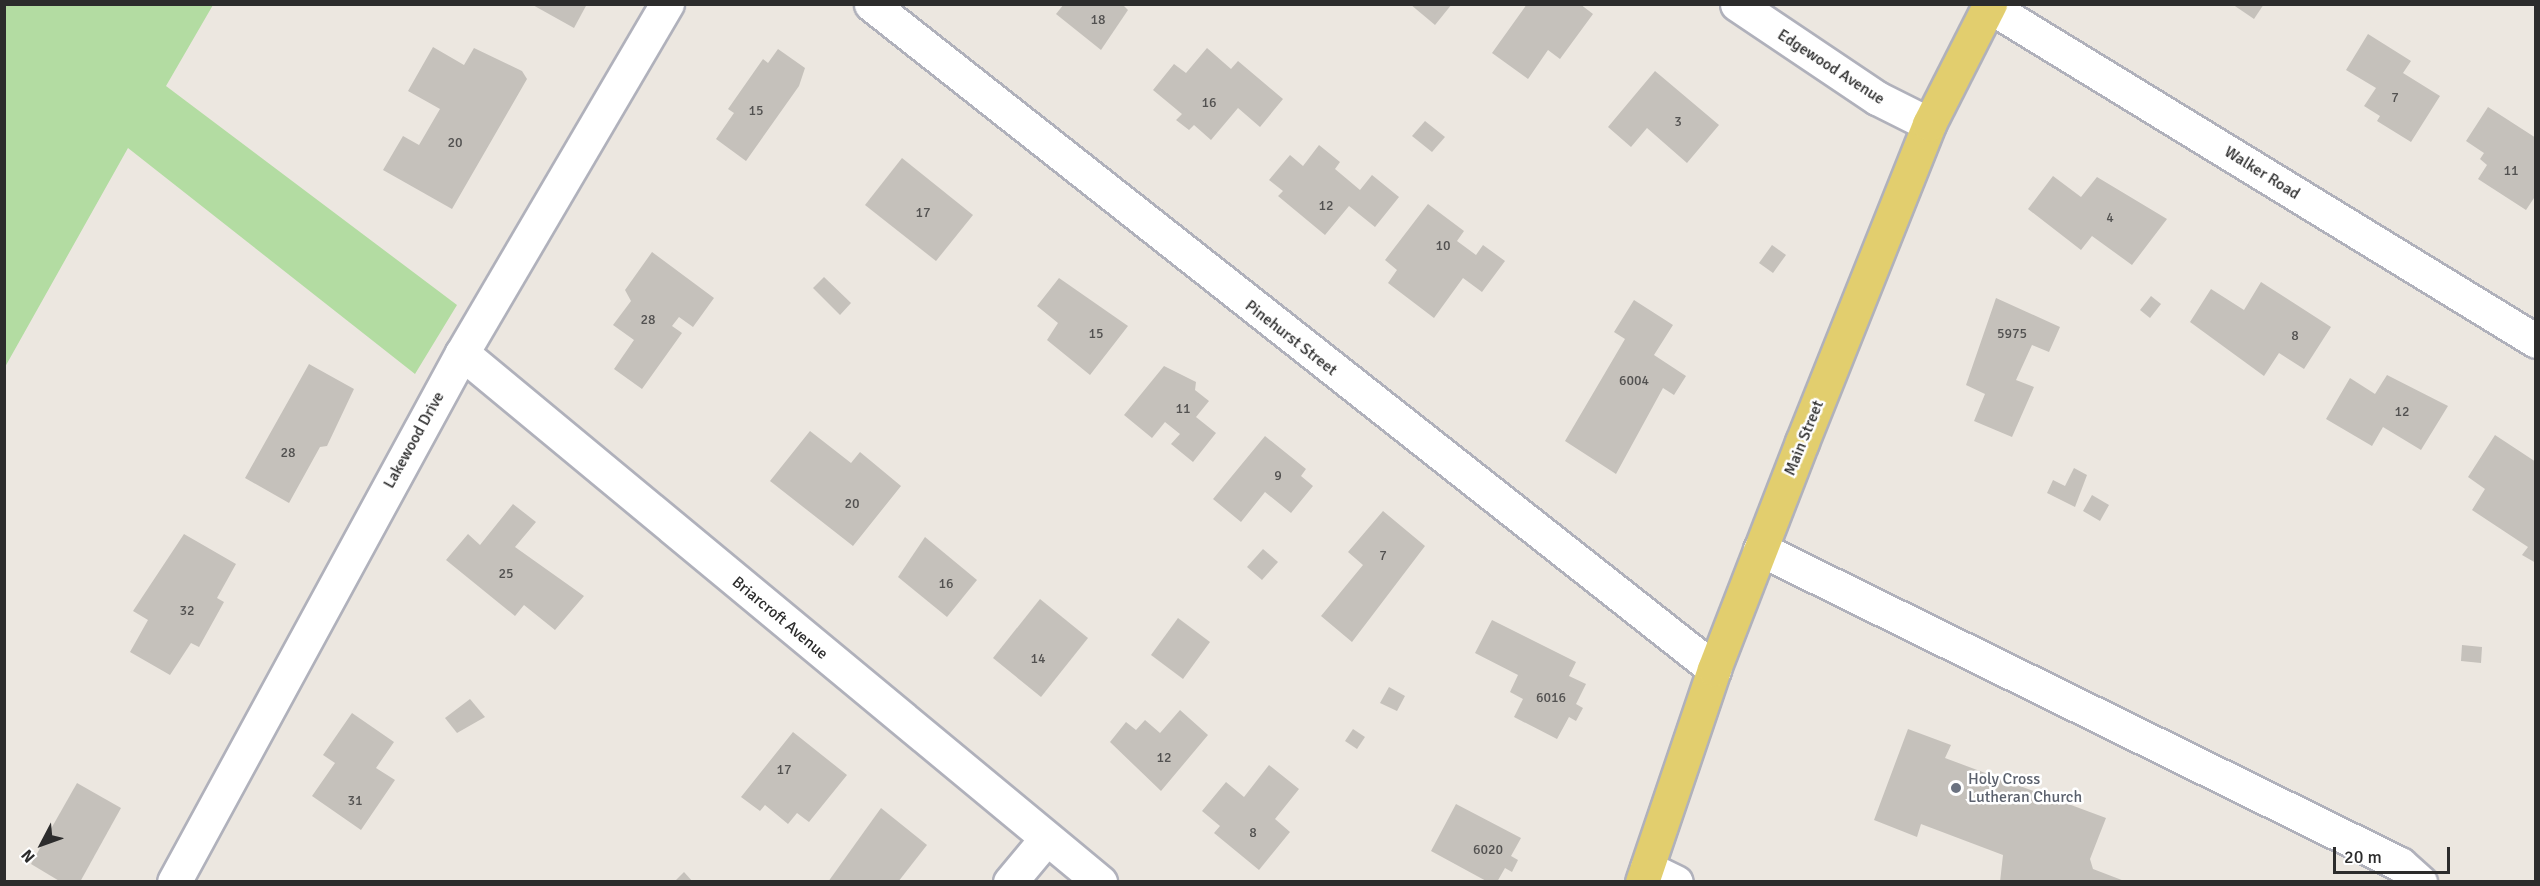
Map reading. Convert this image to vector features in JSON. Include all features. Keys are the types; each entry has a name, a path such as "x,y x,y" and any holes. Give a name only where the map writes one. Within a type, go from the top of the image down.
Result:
{"main road":[{"name":"Main Street","path":"1655,877 1714,669 1929,124 1989,5"}],"street":[{"name":"Lakewood Drive","path":"174,882 462,353 667,4"},
{"name":"Pinehurst Street","path":"871,4 1714,669"},
{"name":"Edgewood Avenue","path":"1737,4 1877,98 1929,124"},
{"name":"Walker Road","path":"1989,5 2535,341"},
{"name":"Briarcroft Avenue","path":"462,353 1100,882"},
{"path":"1760,549 2400,864 2420,882"},
{"path":"1010,882 1046,839"}],"green space":[{"path":"5,4 213,5 166,86 457,305 415,374 128,148 5,367"}],"building":[{"path":"531,4 587,4 574,28"},
{"path":"1064,4 1122,4 1128,10 1101,50 1056,14"},
{"path":"1410,4 1452,4 1435,25"},
{"path":"1527,4 1580,4 1593,14 1560,59 1548,50 1528,79 1492,53"},
{"path":"2232,4 2264,4 2254,19"},
{"path":"2368,34 2411,61 2403,73 2440,96 2411,142 2377,121 2380,116 2364,106 2376,88 2346,70"},
{"path":"433,47 464,65 474,48 522,71 527,79 452,209 383,170 403,136 419,145 440,109 408,91"},
{"path":"1207,48 1231,69 1238,61 1283,99 1260,127 1238,108 1211,140 1194,125 1189,130 1176,120 1182,114 1153,90 1174,64 1186,73"},
{"path":"778,49 805,68 799,86 746,161 716,139 734,113 728,109 763,59 768,63"},
{"path":"1655,71 1719,125 1687,163 1647,128 1631,147 1608,127"},
{"path":"2488,107 2536,138 2536,195 2526,210 2478,179 2487,165 2480,159 2484,153 2466,141"},
{"path":"1425,121 1445,137 1432,152 1412,136"},
{"path":"1319,145 1340,162 1335,169 1360,190 1372,175 1399,197 1375,227 1349,206 1325,235 1278,196 1283,191 1269,180 1290,155 1303,166"},
{"path":"902,158 973,215 936,261 865,205"},
{"path":"2053,176 2081,197 2097,177 2167,219 2132,265 2092,236 2081,250 2028,209"},
{"path":"1428,204 1464,231 1457,241 1476,255 1483,245 1505,261 1482,292 1463,278 1434,318 1388,283 1397,270 1385,260"},
{"path":"1772,245 1786,255 1773,273 1759,263"},
{"path":"652,252 714,298 693,327 679,317 672,326 682,333 642,389 614,369 634,340 613,325 631,301 625,290"},
{"path":"824,277 851,303 840,315 813,288"},
{"path":"1059,278 1128,326 1090,375 1047,340 1058,323 1037,306"},
{"path":"2261,282 2331,327 2304,369 2279,353 2264,376 2190,322 2211,289 2244,310"},
{"path":"2151,296 2161,304 2150,318 2140,310"},
{"path":"1996,298 2060,327 2049,352 2032,345 2016,380 2034,387 2012,437 1974,421 1985,394 1966,385"},
{"path":"1634,300 1673,325 1654,355 1686,376 1674,395 1663,388 1616,474 1565,441 1625,339 1614,332"},
{"path":"309,364 354,389 327,446 320,447 289,503 245,478"},
{"path":"1164,366 1196,382 1195,390 1209,401 1196,417 1216,433 1193,462 1171,444 1180,434 1165,422 1152,438 1124,415"},
{"path":"2387,375 2448,406 2421,450 2383,427 2372,446 2326,419 2350,378 2375,394"},
{"path":"810,431 851,463 860,452 901,486 853,546 770,481"},
{"path":"2495,435 2536,462 2536,563 2522,555 2528,547 2472,510 2485,489 2468,477"},
{"path":"1265,436 1306,469 1301,476 1313,486 1291,513 1265,492 1241,522 1213,499"},
{"path":"2074,468 2087,475 2075,507 2047,493 2053,480 2065,486"},
{"path":"2092,495 2109,505 2100,521 2083,511"},
{"path":"513,504 536,522 515,547 584,596 555,630 524,605 515,616 446,560 468,534 480,545"},
{"path":"1383,511 1425,546 1352,642 1321,616 1363,565 1348,552"},
{"path":"184,534 236,564 217,598 224,602 199,647 191,643 170,675 130,652 148,620 133,611"},
{"path":"925,537 977,580 947,617 898,577"},
{"path":"1263,549 1278,562 1262,580 1247,567"},
{"path":"1040,599 1088,638 1041,697 993,658"},
{"path":"1178,618 1210,642 1183,679 1151,655"},
{"path":"1492,620 1576,662 1569,676 1586,684 1576,704 1583,708 1576,721 1569,717 1557,739 1514,717 1523,699 1510,692 1518,675 1475,653"},
{"path":"2462,645 2482,647 2481,663 2461,661"},
{"path":"1389,687 1405,696 1397,711 1380,703"},
{"path":"470,699 485,717 457,733 445,718"},
{"path":"1180,710 1208,735 1161,791 1110,742 1126,722 1136,730 1145,720 1160,733"},
{"path":"352,713 394,742 376,768 395,780 361,830 312,796 335,763 323,755"},
{"path":"1353,729 1365,737 1357,749 1345,741"},
{"name":"Holy Cross Lutheran Church","path":"1908,729 1951,745 1945,758 2106,818 2090,859 2093,869 2127,882 2000,882 2003,855 1921,824 1917,837 1874,820"},
{"path":"793,732 847,775 809,822 797,813 788,824 765,805 760,811 741,797"},
{"path":"1269,765 1299,789 1275,819 1290,832 1259,870 1214,833 1220,826 1202,811 1226,782 1244,797"},
{"path":"77,783 121,808 80,882 61,882 31,864"},
{"path":"1456,804 1521,838 1511,856 1518,860 1512,872 1505,868 1497,882 1488,882 1431,851"},
{"path":"881,808 927,845 898,882 828,882"},
{"path":"684,872 693,882 674,882"}],"place":[{"name":"Holy Cross Lutheran Church","path":"1956,788"}]}
